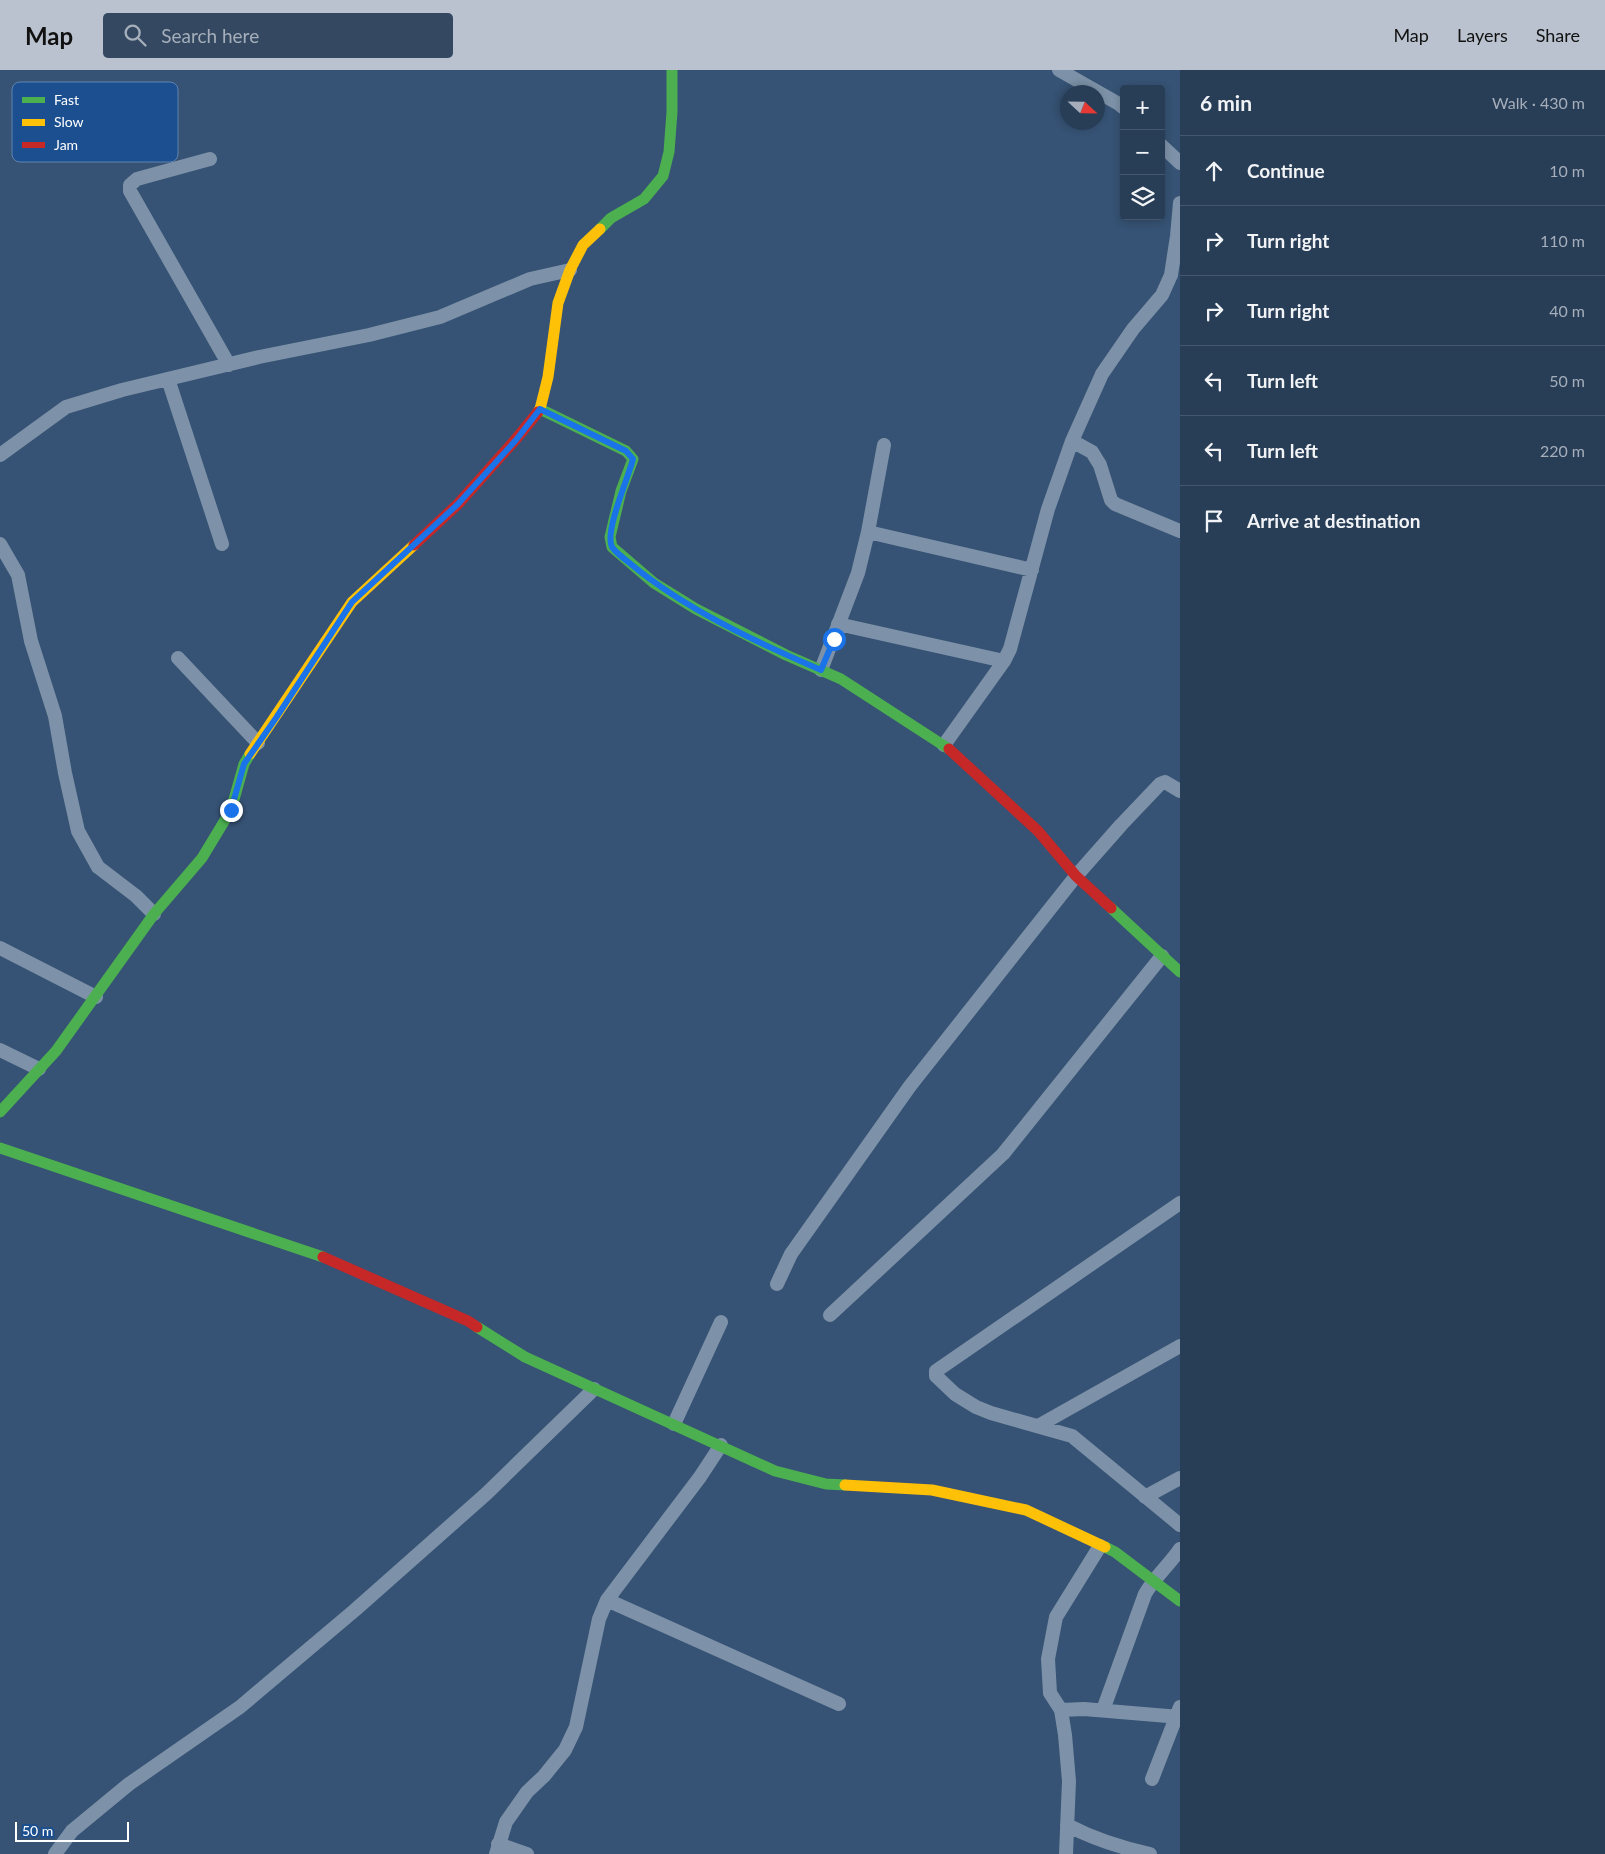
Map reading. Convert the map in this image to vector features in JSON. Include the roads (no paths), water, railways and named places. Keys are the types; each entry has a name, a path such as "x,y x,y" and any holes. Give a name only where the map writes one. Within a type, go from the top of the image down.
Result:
{"street":[{"path":"0,1112 56,1051 154,914 202,858 231,810 244,764 352,602 458,504 516,440 540,409 548,376 558,303 570,270 583,245 611,218 644,199 663,176 669,152 672,112 672,70"},
{"path":"1059,70 1120,104"},
{"path":"1165,148 1180,164"},
{"path":"210,159 137,179 130,185 130,191 229,365"},
{"path":"944,745 1004,661 1010,648 1048,509 1072,441 1102,374 1133,329 1162,295 1171,275 1180,202"},
{"path":"0,455 66,407 122,390 369,335 440,317 530,279 570,270"},
{"path":"168,380 222,544"},
{"path":"540,409 626,451 633,459 621,491 610,537 612,547 654,583 696,609 786,655 841,679 944,745 1038,831 1076,876 1180,972"},
{"path":"1072,441 1092,452 1100,465 1111,500 1115,504 1180,531"},
{"path":"821,670 858,573 868,532 884,445"},
{"path":"868,532 1032,570"},
{"path":"0,544 18,575 32,641 55,716 78,831 98,867 136,896 154,914"},
{"path":"838,624 1004,661"},
{"path":"178,658 258,743"},
{"path":"778,1284 791,1254 910,1086 1076,876 1120,825 1160,784 1165,782 1180,790"},
{"path":"0,948 96,997"},
{"path":"830,1315 1003,1154 1162,956"},
{"path":"0,1050 39,1069"},
{"path":"0,1148 337,1262 468,1322 525,1357 775,1471 826,1484 932,1490 1026,1510 1115,1552 1180,1601"},
{"path":"1180,1203 936,1372 936,1376 945,1386 976,1408 1072,1436 1180,1525"},
{"path":"674,1424 722,1322"},
{"path":"1038,1426 1180,1346"},
{"path":"55,1854 72,1831 115,1796 240,1707 355,1610 486,1494 594,1389"},
{"path":"527,1854 497,1849 506,1822 527,1792 544,1776 565,1750 576,1727 599,1619 607,1600 700,1477 721,1445"},
{"path":"1145,1497 1180,1478"},
{"path":"1066,1854 1069,1781 1065,1735 1061,1710 1050,1693 1048,1659 1056,1617 1100,1546"},
{"path":"1103,1710 1145,1594 1153,1580 1180,1550"},
{"path":"607,1600 839,1704"},
{"path":"1061,1710 1178,1714 1152,1779"},
{"path":"1067,1824 1080,1831 1132,1850 1150,1854"}]}
